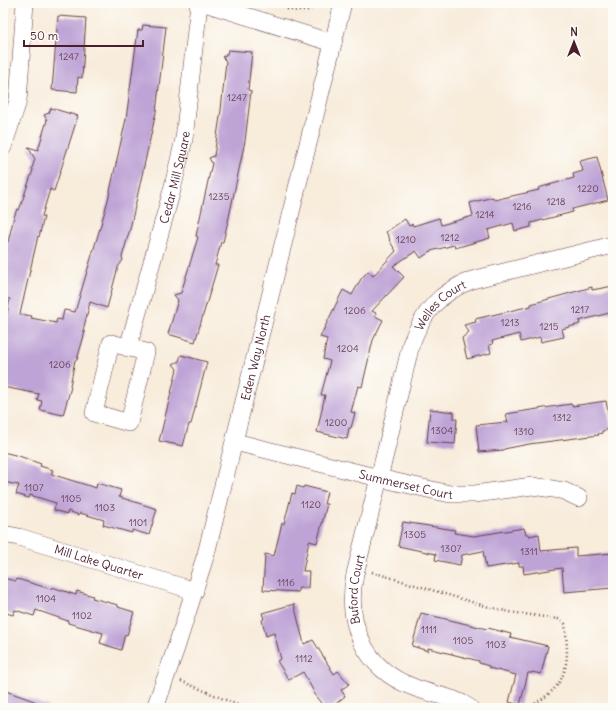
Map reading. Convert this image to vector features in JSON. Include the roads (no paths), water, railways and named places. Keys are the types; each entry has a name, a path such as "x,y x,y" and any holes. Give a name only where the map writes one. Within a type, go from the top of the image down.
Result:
{"street":[{"path":"3,147 18,100 25,3"},
{"name":"Cedar Mill Square","path":"128,348 172,190 184,139 199,3"},
{"path":"204,3 333,44"},
{"name":"Eden Way North","path":"155,708 195,591 235,442 343,3"},
{"name":"Welles Court","path":"379,478 411,344 422,319 437,301 458,285 472,280 613,245"},
{"path":"111,343 128,348 146,352 129,422 94,413 111,343"},
{"name":"Summerset Court","path":"235,442 450,494 474,494 532,486 553,488 579,498"},
{"name":"Buford Court","path":"379,478 352,589 352,608 355,627 361,642 371,658 384,671 413,687 456,700 470,708"},
{"name":"Mill Lake Quarter","path":"3,534 19,537 195,591"}]}
